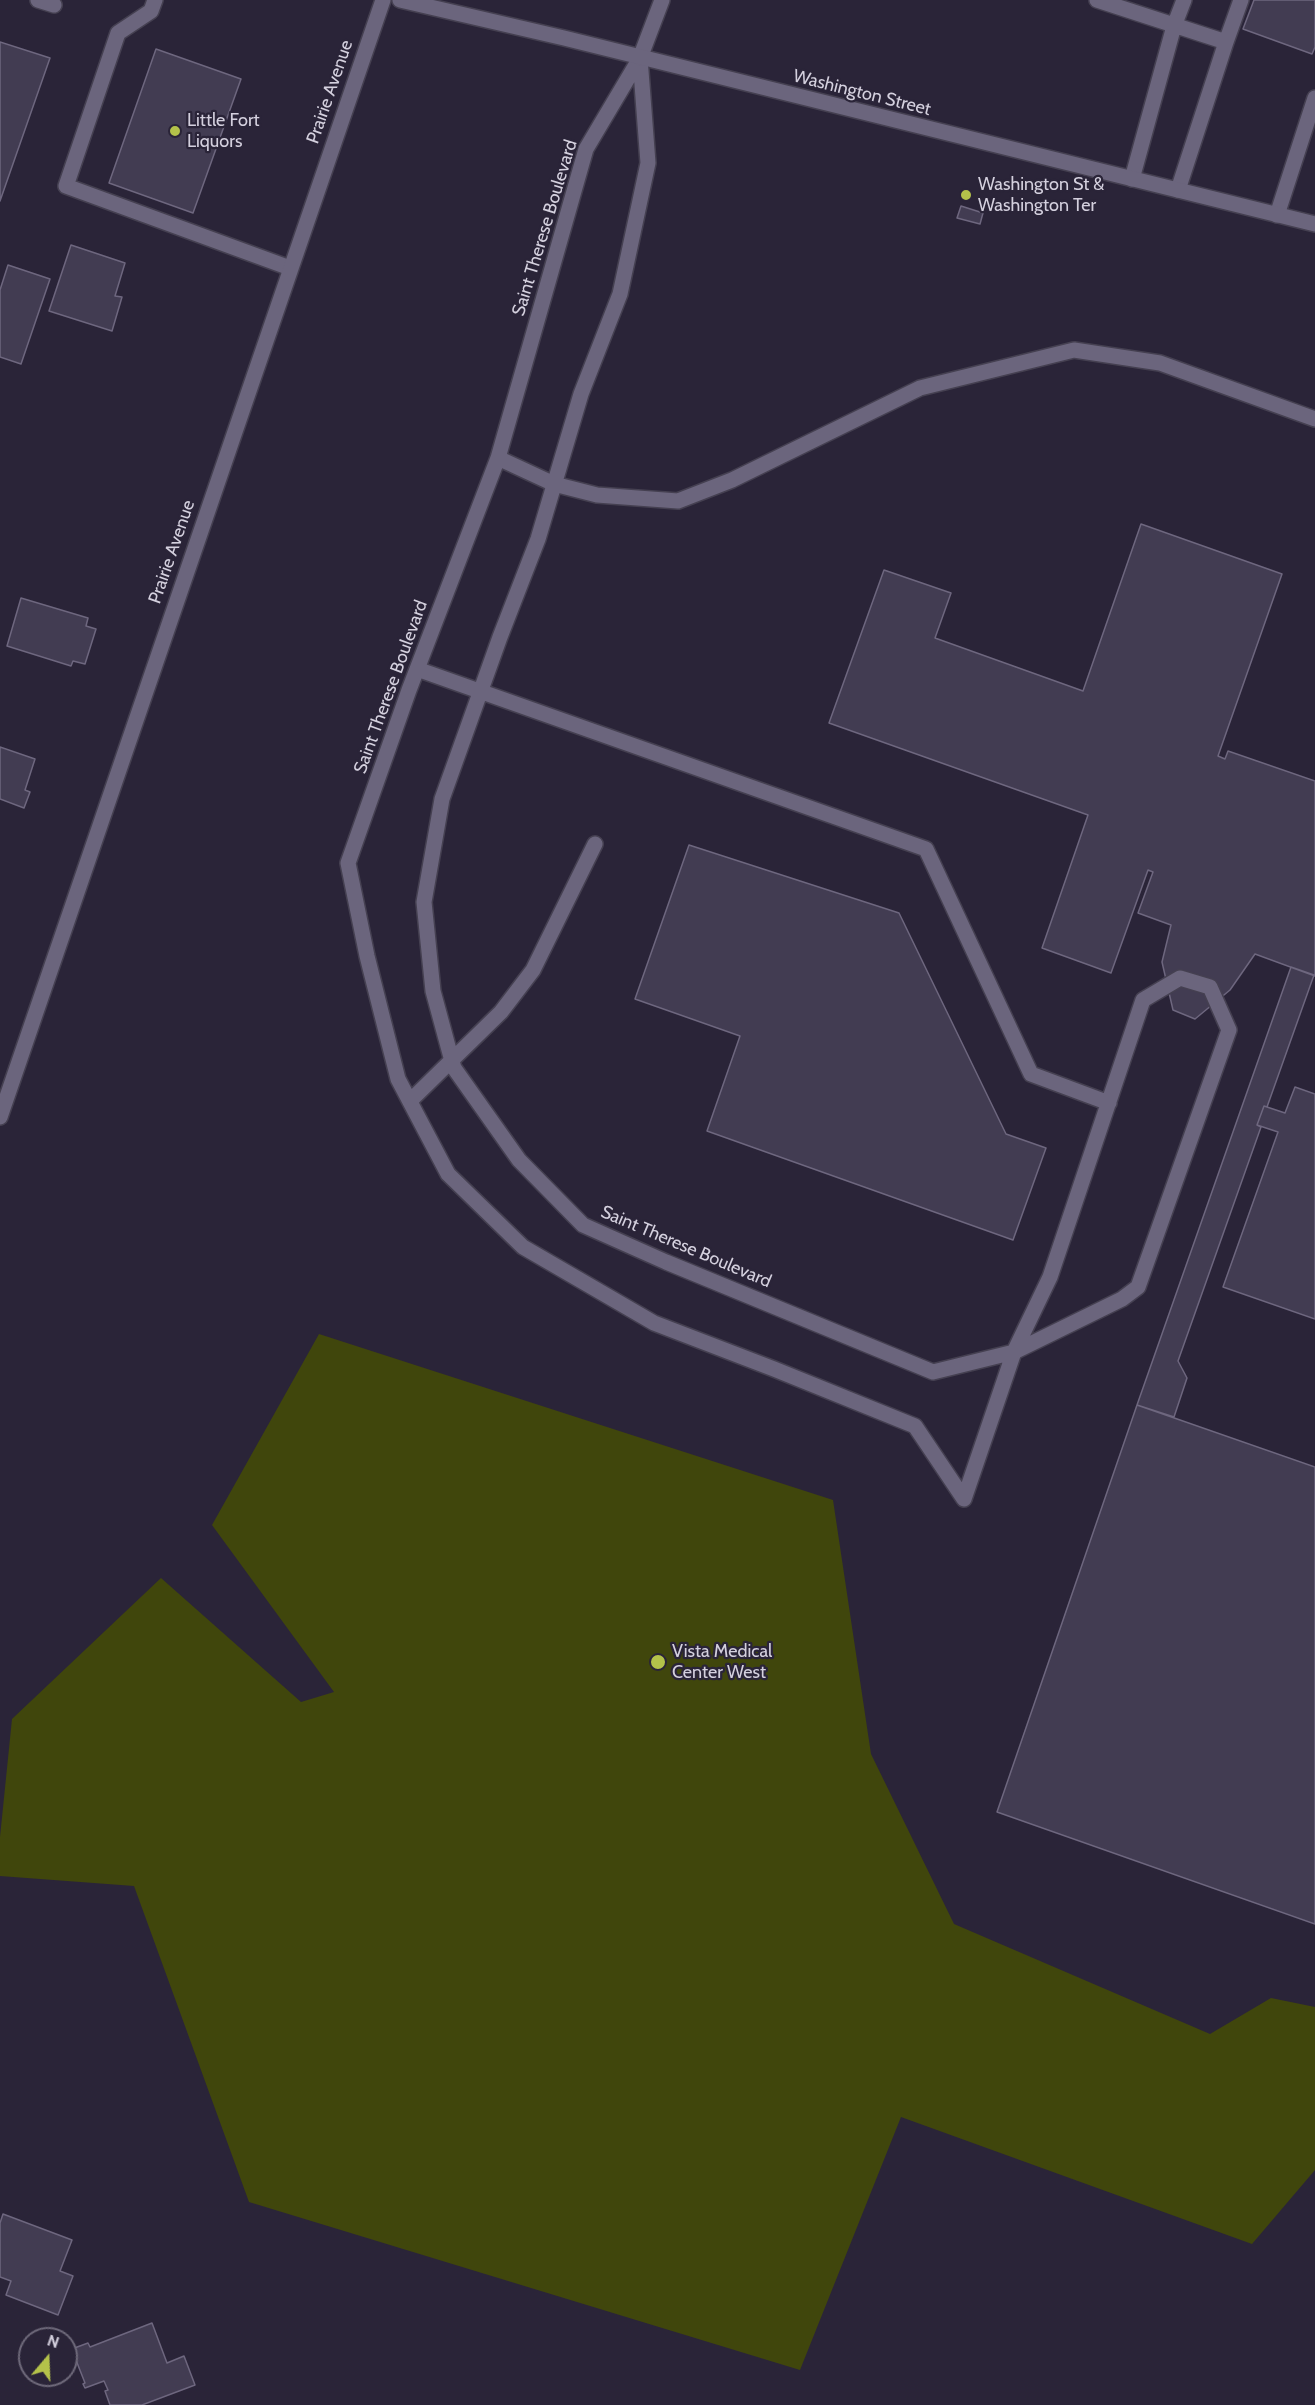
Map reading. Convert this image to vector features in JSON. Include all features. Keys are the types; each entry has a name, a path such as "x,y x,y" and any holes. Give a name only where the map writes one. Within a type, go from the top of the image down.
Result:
{"street":[{"path":"38,0 54,5"},
{"path":"155,0 152,11 118,33 66,186 290,268"},
{"name":"Prairie Avenue","path":"0,1117 383,0"},
{"name":"Washington Street","path":"400,0 1315,224"},
{"path":"640,58 662,0"},
{"path":"1097,0 1226,42"},
{"path":"1132,179 1174,26 1184,0"},
{"path":"1178,190 1241,0"},
{"name":"Saint Therese Boulevard","path":"640,58 586,149 498,458 417,669 348,863 367,956 398,1079 448,1174 523,1247 654,1323 915,1426 963,1499 1014,1352 1050,1277 1143,1000 1180,978 1210,987 1229,1030 1138,1287 1122,1299 1014,1352 933,1372 666,1263 583,1225 519,1160 454,1068 433,991 424,902 442,799 538,539 581,394 620,294 648,162 640,58"},
{"path":"1277,215 1315,98"},
{"path":"498,458 554,484 597,495 678,501 732,480 920,388 1074,350 1160,363 1315,418"},
{"path":"417,669 926,849 1031,1074 1108,1103"},
{"path":"410,1101 501,1012 533,970 595,844"}],"green space":[{"path":"319,1334 833,1500 871,1754 954,1924 1210,2034 1271,1998 1315,2007 1315,2170 1252,2244 901,2117 800,2370 249,2202 134,1886 0,1876 0,1837 12,1719 161,1578 301,1702 334,1692 212,1525"}],"building":[{"path":"1254,0 1315,0 1315,47 1312,54 1243,29"},
{"path":"0,42 50,58 0,201"},
{"name":"Little Fort Liquors","path":"156,49 241,79 193,213 109,183"},
{"path":"961,206 983,213 980,224 957,218"},
{"path":"71,245 125,263 115,296 122,297 112,331 49,311"},
{"path":"8,265 50,279 21,364 0,357 0,290"},
{"path":"1141,524 1282,574 1218,756 1225,759 1228,751 1315,781 1315,976 1255,954 1230,990 1195,1019 1173,1010 1162,962 1171,925 1138,913 1153,872 1148,870 1111,973 1042,948 1088,815 829,723 884,570 951,593 935,638 1083,691"},
{"path":"21,598 88,618 86,626 96,629 85,664 73,661 71,666 7,646"},
{"path":"0,747 35,759 25,790 30,792 24,808 0,799"},
{"path":"689,845 899,913 1006,1134 1046,1148 1013,1240 707,1131 740,1036 635,999"},
{"path":"1291,967 1314,975 1267,1107 1264,1106 1257,1125 1261,1127 1178,1361 1187,1378 1174,1417 1137,1405"},
{"path":"1295,1087 1315,1094 1315,1319 1223,1287 1278,1132 1257,1125 1264,1106 1285,1113"},
{"path":"1137,1405 1315,1467 1315,1924 997,1812"},
{"path":"3,2214 72,2240 60,2271 73,2276 58,2315 6,2295 11,2281 0,2277 0,2223"},
{"path":"152,2323 167,2363 184,2356 195,2385 142,2405 110,2405 104,2381 85,2388 83,2384 85,2383 78,2365 78,2347 88,2343 90,2347"}],"place":[{"name":"Little Fort Liquors","path":"175,131"},
{"name":"Washington St & Washington Ter","path":"966,195"},
{"name":"Vista Medical Center West","path":"658,1662"}]}
